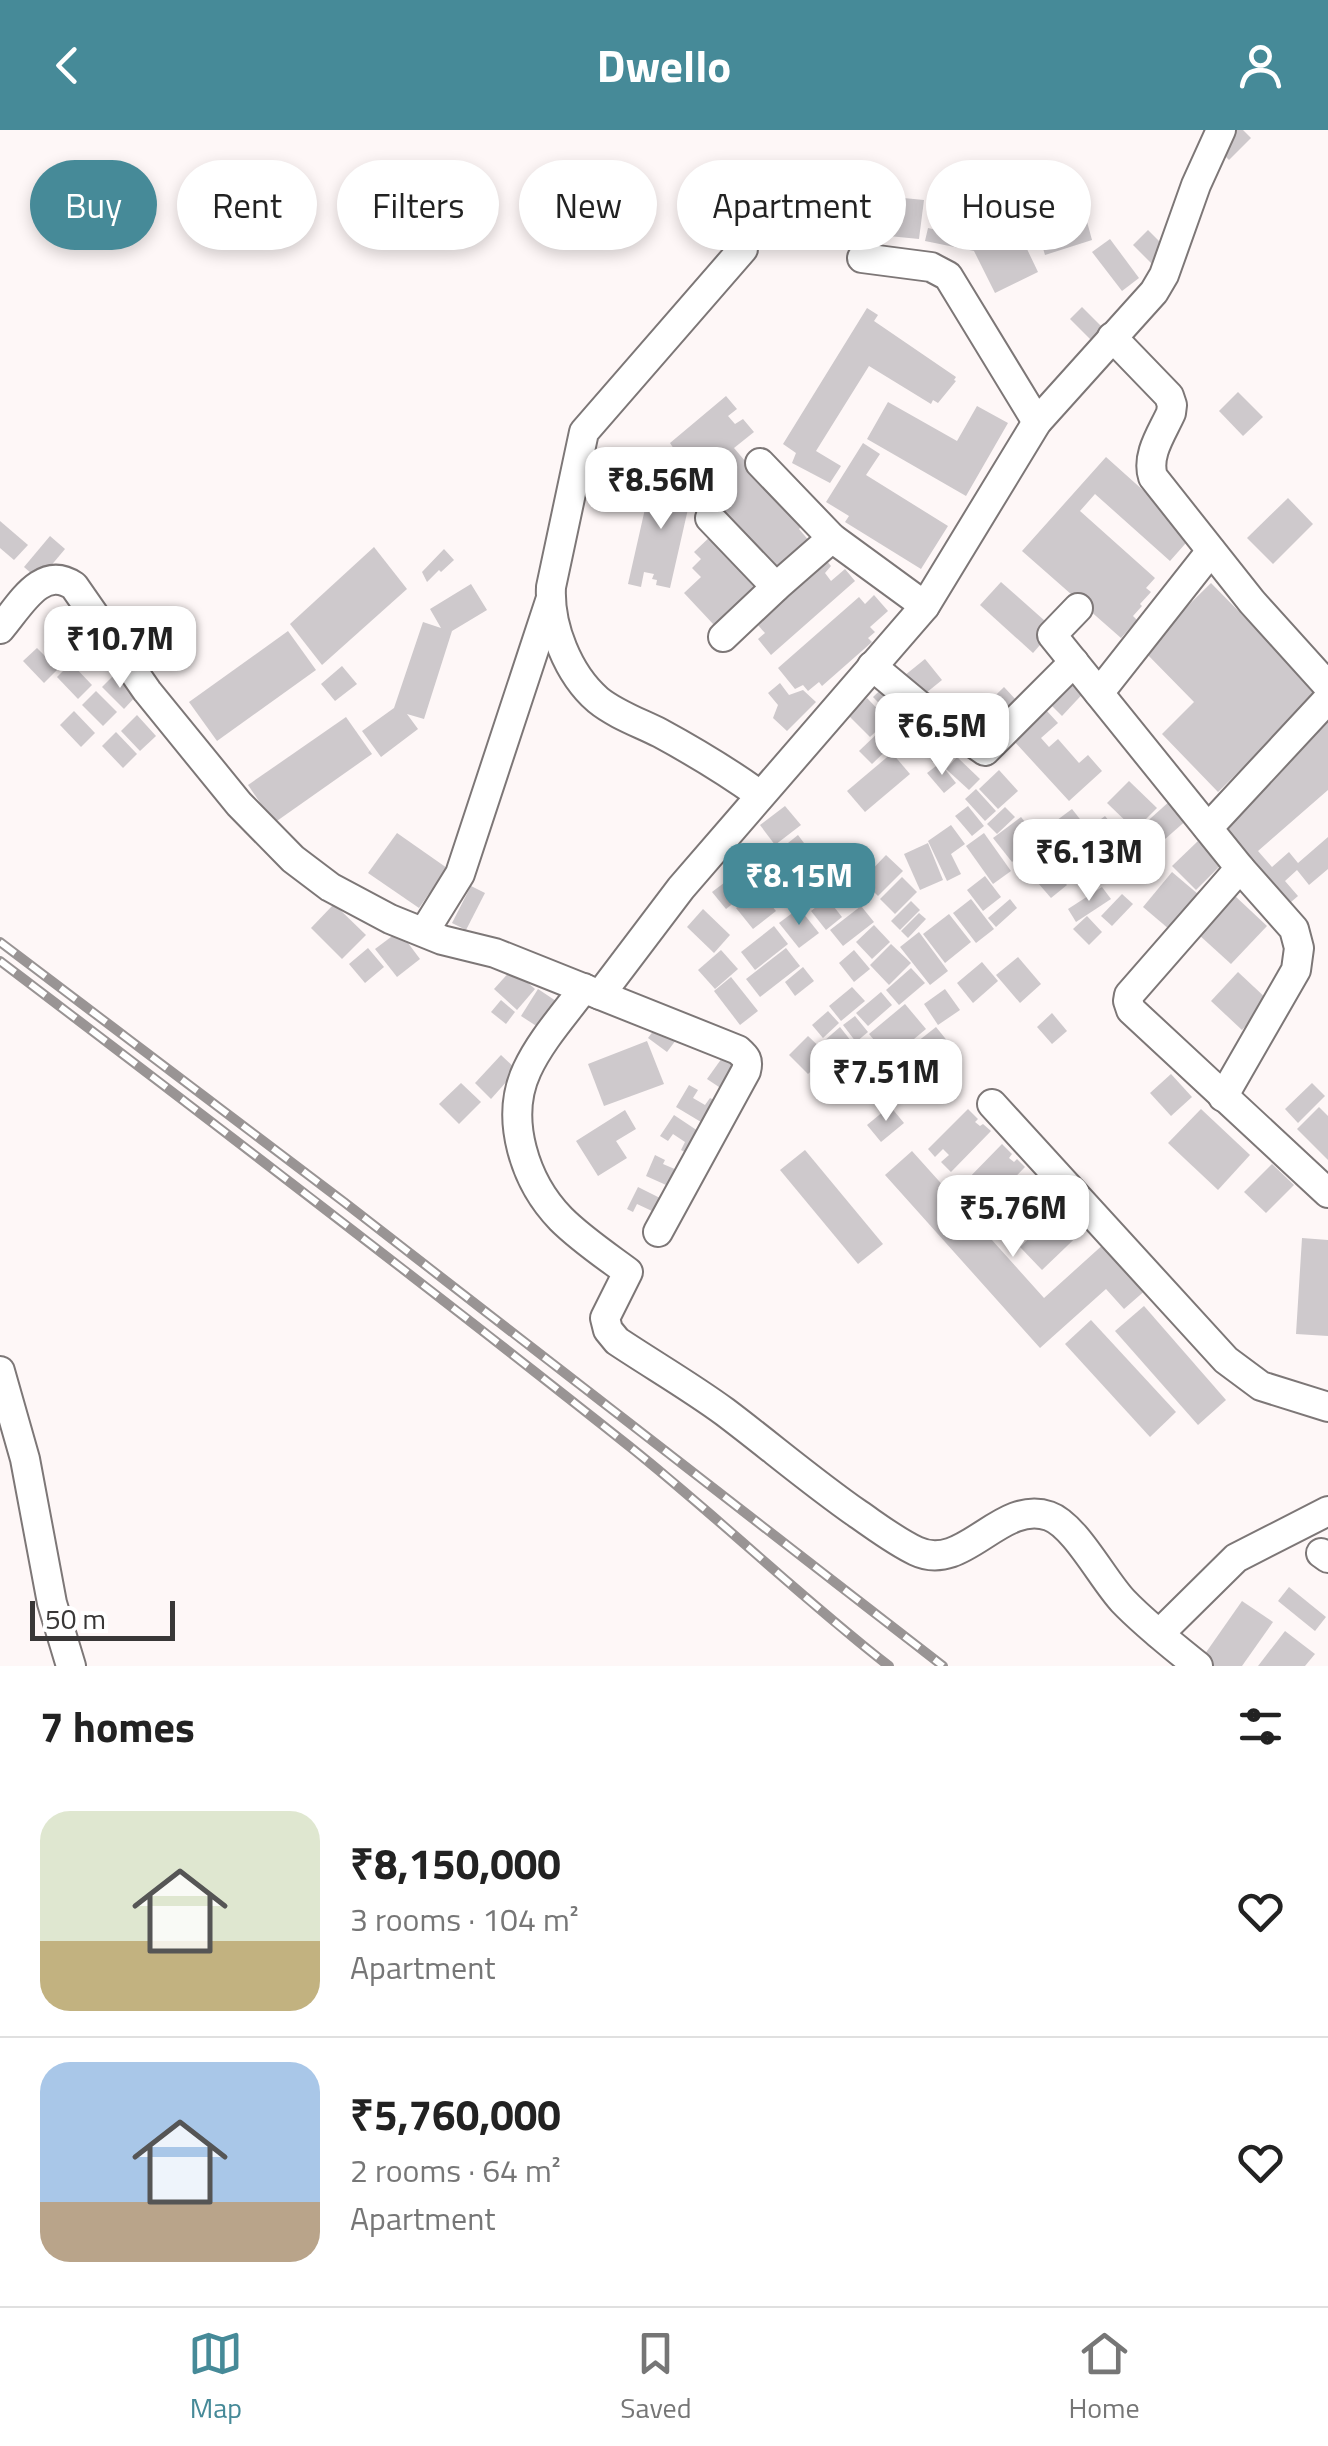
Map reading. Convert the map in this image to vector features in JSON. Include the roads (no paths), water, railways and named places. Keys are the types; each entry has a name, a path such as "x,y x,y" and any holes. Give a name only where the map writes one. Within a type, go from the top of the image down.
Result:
{"street":[{"path":"1198,1666 1122,1600 1062,1522 1045,1514 1024,1515 986,1532 960,1550 943,1556 922,1554 898,1542 722,1410 617,1341 604,1318 628,1272 583,1239 540,1192 522,1152 517,1107 525,1073 537,1051 926,606 1037,422 1154,292 1164,276 1196,185 1221,130"},
{"path":"424,932 460,874 550,599 584,432 742,250"},
{"path":"862,258 930,267 948,276 1037,422"},
{"path":"1112,337 1169,396 1172,405 1151,456 1153,477 1252,602 1328,686"},
{"path":"760,462 832,538 926,606"},
{"path":"710,518 776,587"},
{"path":"722,637 832,538"},
{"path":"1099,694 1212,551"},
{"path":"0,629 37,586 50,578 63,578 74,586 148,691 218,780 293,859 330,887 390,919 442,940 495,954 738,1050 746,1057 746,1070 658,1232"},
{"path":"550,599 564,651 587,689 602,703 704,757 760,795"},
{"path":"1078,608 1052,634 1240,868 1294,928 1299,948 1296,970 1223,1097"},
{"path":"872,666 920,706 985,750 1074,662"},
{"path":"1208,828 1328,699"},
{"path":"1240,868 1130,995 1130,1010 1327,1191"},
{"path":"992,1104 1226,1360 1260,1386 1328,1407"},
{"path":"0,1371 25,1459 52,1603 72,1666"},
{"path":"1160,1634 1236,1558 1328,1512"}],"railway":[{"path":"0,942 344,1202 943,1666"},
{"path":"0,961 629,1446 889,1666"}]}
